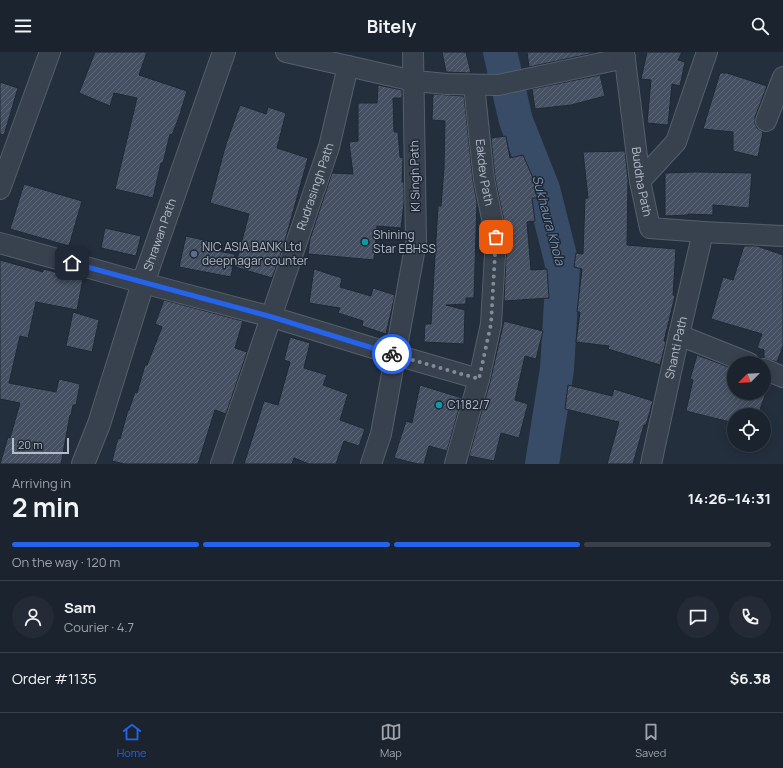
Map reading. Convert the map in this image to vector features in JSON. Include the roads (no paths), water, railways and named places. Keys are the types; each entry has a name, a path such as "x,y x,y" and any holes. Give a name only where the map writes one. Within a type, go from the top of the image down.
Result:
{"street":[{"path":"0,189 50,52"},
{"name":"Shrawan Path","path":"83,464 99,424 143,283 224,52"},
{"path":"286,52 414,81 447,84 498,85 526,80 625,55"},
{"name":"KI Singh Path","path":"371,464 381,434 416,242 413,52"},
{"path":"640,181 676,142 707,52"},
{"name":"Buddha Path","path":"625,55 640,181 650,228 783,236"},
{"name":"Rudrasingh Path","path":"221,464 329,147 348,66"},
{"path":"766,121 783,76"},
{"name":"Eakdev Path","path":"455,464 479,379 491,324 496,237 484,180 474,84"},
{"name":"Shanti Path","path":"651,464 703,232"},
{"path":"0,243 272,317 479,379"},
{"path":"679,335 732,356"},
{"path":"771,372 783,377"}],"waterway":[{"name":"Sukhaura Khola","path":"500,52 516,121 543,189 563,268 557,369 542,464"}],"place":[{"name":"Shining Star EBHSS","path":"365,242"},
{"name":"NIC ASIA BANK Ltd deepnagar counter","path":"194,254"},
{"name":"C1182/7","path":"439,405"}]}
